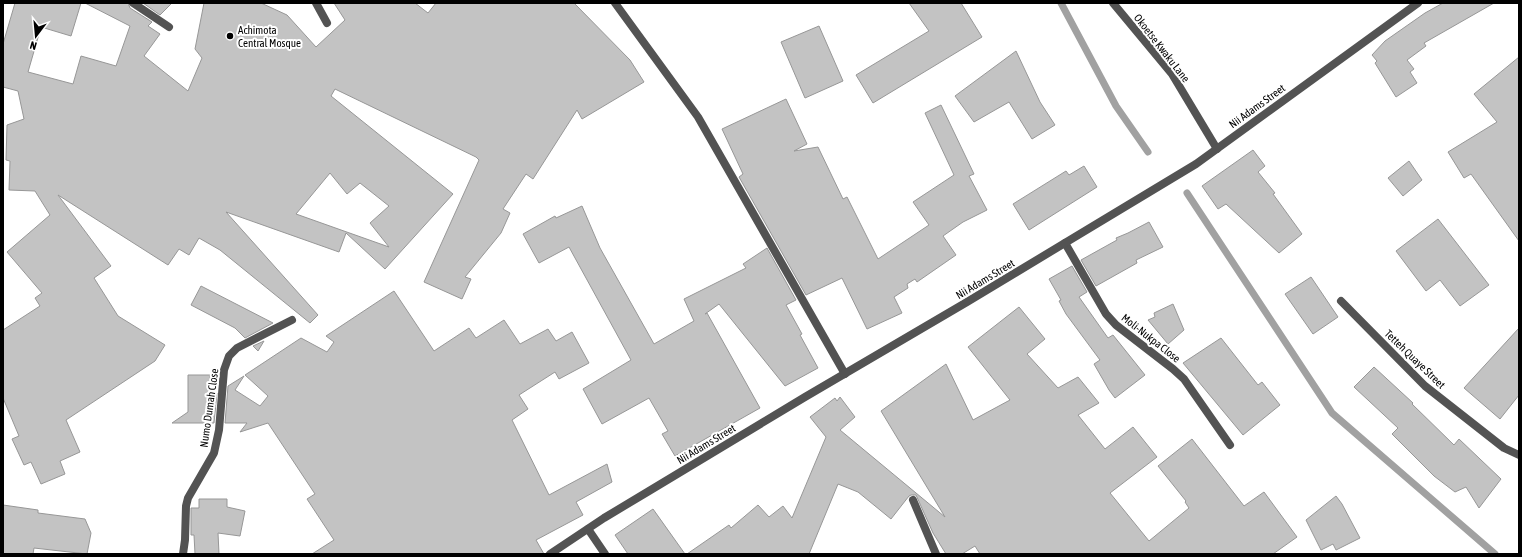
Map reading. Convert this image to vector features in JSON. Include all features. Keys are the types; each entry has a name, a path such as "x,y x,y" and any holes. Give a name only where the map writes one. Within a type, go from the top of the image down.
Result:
{"street":[{"path":"133,3 168,27"},
{"path":"316,3 327,23"},
{"path":"615,3 698,117 845,374"},
{"name":"Okoetse Kwaku Lane","path":"1113,3 1172,74 1217,149"},
{"name":"Nii Adams Street","path":"550,554 669,478 1065,244 1196,164 1418,3"},
{"name":"Moli-Nukpa Close","path":"1065,244 1106,314 1116,325 1184,379 1230,445"},
{"name":"Tetteh Quaye Street","path":"1341,301 1425,386 1504,448 1519,455"},
{"name":"Numo Dumah Close","path":"183,554 186,506 188,498 214,453 218,430 224,370 229,356 237,348 292,320"},
{"path":"913,500 936,554"},
{"path":"588,529 605,554"}],"building":[{"path":"15,3 81,3 71,36 41,27 28,72 73,84 81,56 116,66 130,26 85,3 128,3 130,8 152,22 148,26 160,34 144,56 188,91 202,58 195,49 204,3 261,3 287,15 316,47 345,20 334,3 415,3 428,13 436,3 574,3 630,60 644,82 582,119 577,110 533,179 526,174 503,209 510,213 501,233 465,277 471,279 462,299 424,282 479,160 476,157 335,89 331,96 453,194 385,269 346,233 339,252 226,212 318,315 310,323 220,250 199,238 189,255 179,249 168,265 58,195 111,266 94,278 118,316 165,345 155,361 66,420 80,452 60,461 65,474 41,484 31,462 24,465 12,439 19,436 3,398 3,330 40,306 35,298 42,293 7,252 50,215 35,191 9,190 10,161 6,160 7,125 24,119 18,91 3,87 3,44","holes":["330,173 347,194 360,183 389,206 370,223 389,247 296,214"]},
{"path":"143,3 172,3 160,15"},
{"path":"909,3 961,3 982,37 873,103 856,75 929,31"},
{"path":"1443,3 1494,3 1424,43 1426,46 1407,60 1414,69 1410,72 1417,83 1396,97 1375,63 1377,61 1372,55 1385,41 1425,13"},
{"path":"819,26 843,81 805,98 781,42"},
{"path":"1016,51 1040,102 1055,125 1032,139 1009,102 974,122 955,96"},
{"path":"1519,57 1519,241 1471,174 1464,178 1448,152 1497,122 1474,94"},
{"path":"786,99 807,144 794,151 818,147 843,199 847,197 878,259 929,225 913,202 954,175 925,113 941,105 974,174 969,176 987,210 963,222 943,236 956,255 917,282 915,279 907,284 908,288 894,297 902,313 867,329 842,278 806,295 739,177 743,174 722,129"},
{"path":"1253,150 1265,166 1258,172 1275,193 1273,194 1302,234 1279,253 1226,204 1218,209 1202,186"},
{"path":"1409,161 1422,180 1403,196 1388,178"},
{"path":"1084,166 1097,187 1029,230 1013,204 1066,171 1069,175"},
{"path":"582,206 600,248 654,344 694,321 684,299 746,268 743,264 767,248 796,300 786,305 818,368 785,386 719,304 705,314 707,313 760,408 675,456 662,434 668,431 649,398 602,424 583,389 631,360 569,247 539,263 523,234 555,216 556,218"},
{"path":"1438,219 1489,285 1460,306 1440,280 1426,291 1396,251"},
{"path":"1149,222 1163,247 1136,260 1137,263 1096,286 1081,260 1117,240 1116,238"},
{"path":"1072,266 1087,292 1079,297 1108,338 1113,335 1145,375 1115,398 1094,364 1100,360 1066,314 1059,301 1061,300 1049,279"},
{"path":"1311,277 1338,317 1313,334 1285,294"},
{"path":"201,286 273,323 245,338 235,328 191,305"},
{"path":"394,291 434,351 469,328 476,338 504,320 520,344 548,329 556,341 572,332 589,363 559,379 555,372 519,395 528,409 512,420 549,495 607,464 612,482 576,502 583,515 536,540 544,554 312,554 334,540 307,499 315,494 268,423 240,432 247,423 225,423 228,386 244,376 235,390 260,406 268,396 245,375 301,338 327,352 334,342 326,336"},
{"path":"1173,304 1184,330 1168,344 1148,320 1155,317 1154,313"},
{"path":"1019,307 1045,339 1027,354 1058,388 1078,377 1099,403 1078,415 1105,449 1133,427 1157,457 1110,493 1149,541 1189,508 1185,502 1186,501 1158,466 1192,439 1244,506 1264,492 1297,537 1273,554 980,554 975,546 962,554 946,554 933,533 916,495 909,496 891,519 858,492 838,484 809,554 687,554 729,525 731,528 758,505 769,517 783,506 792,518 826,437 810,417 835,398 837,401 840,397 855,417 840,430 945,517 881,411 946,364 973,420 1010,400 968,347"},
{"path":"1519,328 1519,395 1500,419 1464,388"},
{"path":"1221,338 1258,385 1262,382 1280,405 1243,435 1183,363"},
{"path":"264,341 258,351 253,346"},
{"path":"1374,367 1413,403 1412,404 1454,445 1459,439 1501,479 1479,508 1466,487 1455,492 1434,476 1392,434 1398,428 1354,387"},
{"path":"188,375 210,375 210,398 217,393 214,423 172,423 188,412"},
{"path":"1336,496 1342,504 1360,538 1336,550 1333,544 1321,550 1306,520"},
{"path":"199,499 227,499 227,507 245,511 240,536 218,533 219,554 195,554 194,535 191,535 191,508 199,508"},
{"path":"3,505 38,510 38,513 85,519 91,533 87,554 34,548 33,554 3,554"},
{"path":"653,509 685,554 628,554 615,535"}],"waterway":[{"path":"1061,3 1116,106 1148,152"},
{"path":"1187,193 1332,413 1495,554"}],"place":[{"name":"Achimota Central Mosque","path":"230,36"}]}
